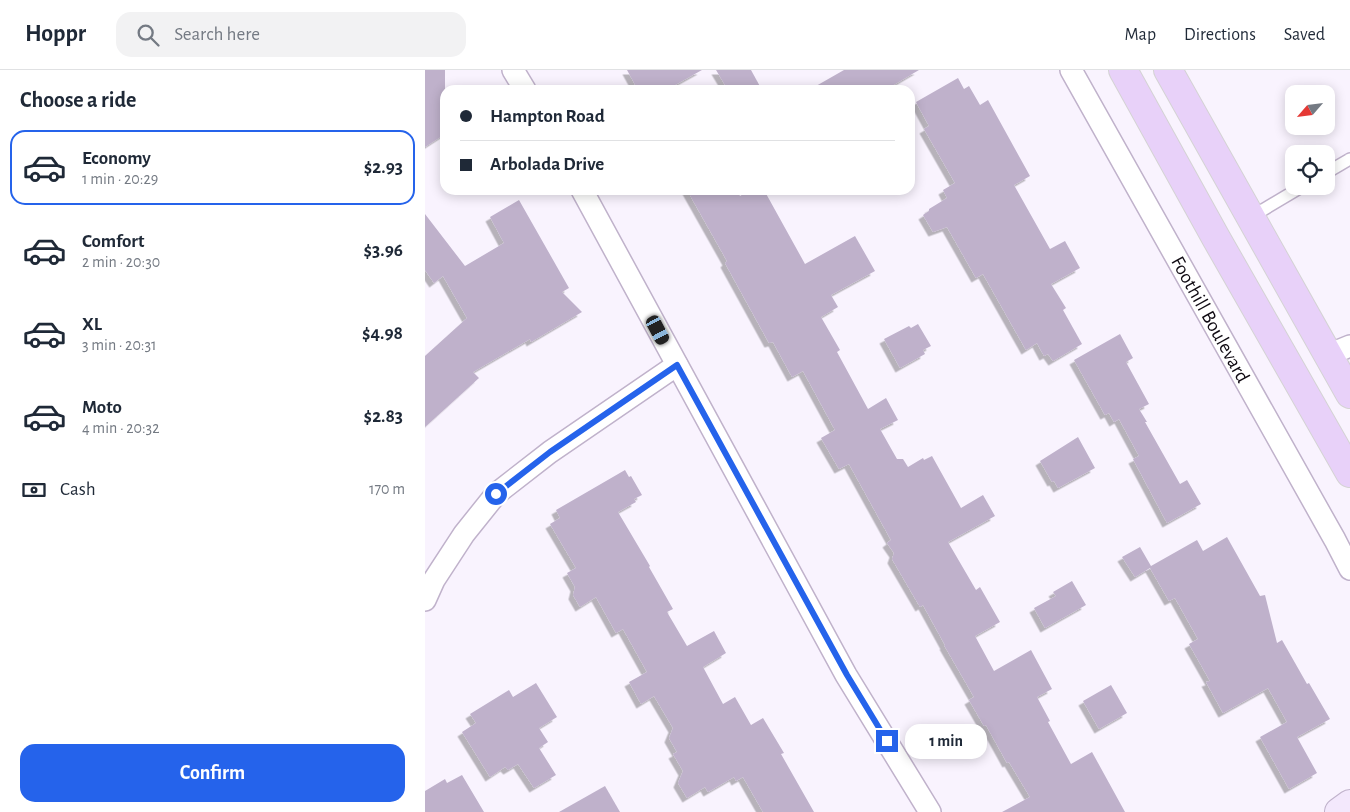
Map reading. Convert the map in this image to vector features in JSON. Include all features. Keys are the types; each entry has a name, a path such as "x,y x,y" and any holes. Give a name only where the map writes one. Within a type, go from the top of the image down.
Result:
{"main road":[{"path":"1123,70 1350,473"},
{"path":"1168,70 1251,217 1339,351 1350,394"},
{"path":"1216,238 1251,217"}],"street":[{"path":"513,70 522,85"},
{"name":"Foothill Boulevard","path":"1071,70 1331,531 1350,569"},
{"path":"585,195 847,675 930,812"},
{"path":"425,600 434,580 459,542 496,494 550,452 677,365"},
{"path":"1339,812 1350,804"}],"lane":[{"path":"1335,168 1350,159"},
{"path":"1251,217 1288,195"}],"building":[{"path":"425,70 445,70 445,85 440,85 440,137 425,147"},
{"path":"627,70 702,70 675,85 635,85"},
{"path":"716,70 751,70 759,85 725,85"},
{"path":"844,70 919,70 894,85 818,85"},
{"path":"958,78 964,89 969,86 980,105 988,100 1030,176 1014,185 1050,249 1065,241 1080,268 1051,284 1066,308 1063,310 1082,344 1053,361 1048,354 1044,356 1037,343 1026,350 983,274 976,278 947,227 933,232 923,215 947,198 943,190 955,183 924,129 929,126 916,102"},
{"path":"690,195 767,195 805,264 855,236 875,271 831,295 838,307 821,317 840,350 837,352 868,409 886,398 898,420 880,429 897,459 903,459 908,467 923,458 924,460 932,456 961,508 983,495 995,516 948,542 976,590 980,587 1000,622 975,636 994,671 1031,650 1052,689 1037,697 1050,721 1048,722 1071,764 1092,752 1125,812 1002,812 1030,797 1009,762 1007,763 986,725 984,726 969,700 974,697 923,605 920,607 892,559 894,553 887,543 891,540 849,464 839,469 821,438 835,430 803,371 792,377 773,342 769,343 725,263 727,261"},
{"path":"519,200 569,288 562,292 582,312 531,342 530,339 473,372 479,378 425,427 425,356 467,318 443,276 434,283 425,270 425,214 465,266 504,243 490,217"},
{"path":"918,324 931,346 923,350 925,354 900,368 884,339 909,326 911,328"},
{"path":"1120,334 1133,358 1126,362 1149,404 1139,409 1147,422 1145,422 1180,484 1187,480 1201,504 1167,523 1133,459 1139,456 1119,419 1114,422 1109,413 1105,415 1074,360"},
{"path":"1078,437 1095,468 1058,488 1054,481 1052,482 1040,461"},
{"path":"625,470 629,477 631,476 642,495 634,499 636,502 618,512 673,609 667,612 687,646 714,631 726,653 703,667 723,704 735,697 751,725 763,718 784,753 781,754 814,812 763,812 743,777 736,781 734,777 708,792 705,787 687,798 678,783 683,771 673,754 677,752 669,738 673,728 654,696 641,704 629,682 647,672 623,629 616,633 596,597 580,607 573,595 575,587 567,573 576,568 550,524 560,518 556,510"},
{"path":"1227,537 1260,596 1265,595 1277,643 1282,640 1330,719 1297,737 1317,773 1289,789 1260,737 1287,722 1268,688 1223,713 1206,682 1210,681 1189,644 1198,639 1175,598 1169,601 1150,568 1135,577 1122,557 1140,547 1151,566 1197,540 1203,551"},
{"path":"1072,581 1086,605 1045,628 1034,608 1056,596 1053,592"},
{"path":"536,683 557,717 539,728 548,742 539,748 556,775 534,788 518,764 508,770 505,767 490,777 462,732 476,723 470,714 509,690 513,697"},
{"path":"1111,685 1127,713 1099,729 1083,701"},
{"path":"462,775 484,812 425,812 425,791 445,779 447,783"},
{"path":"605,786 620,812 559,812"}],"route":[{"path":"496,494 550,452 677,365 847,675 887,741"}]}
